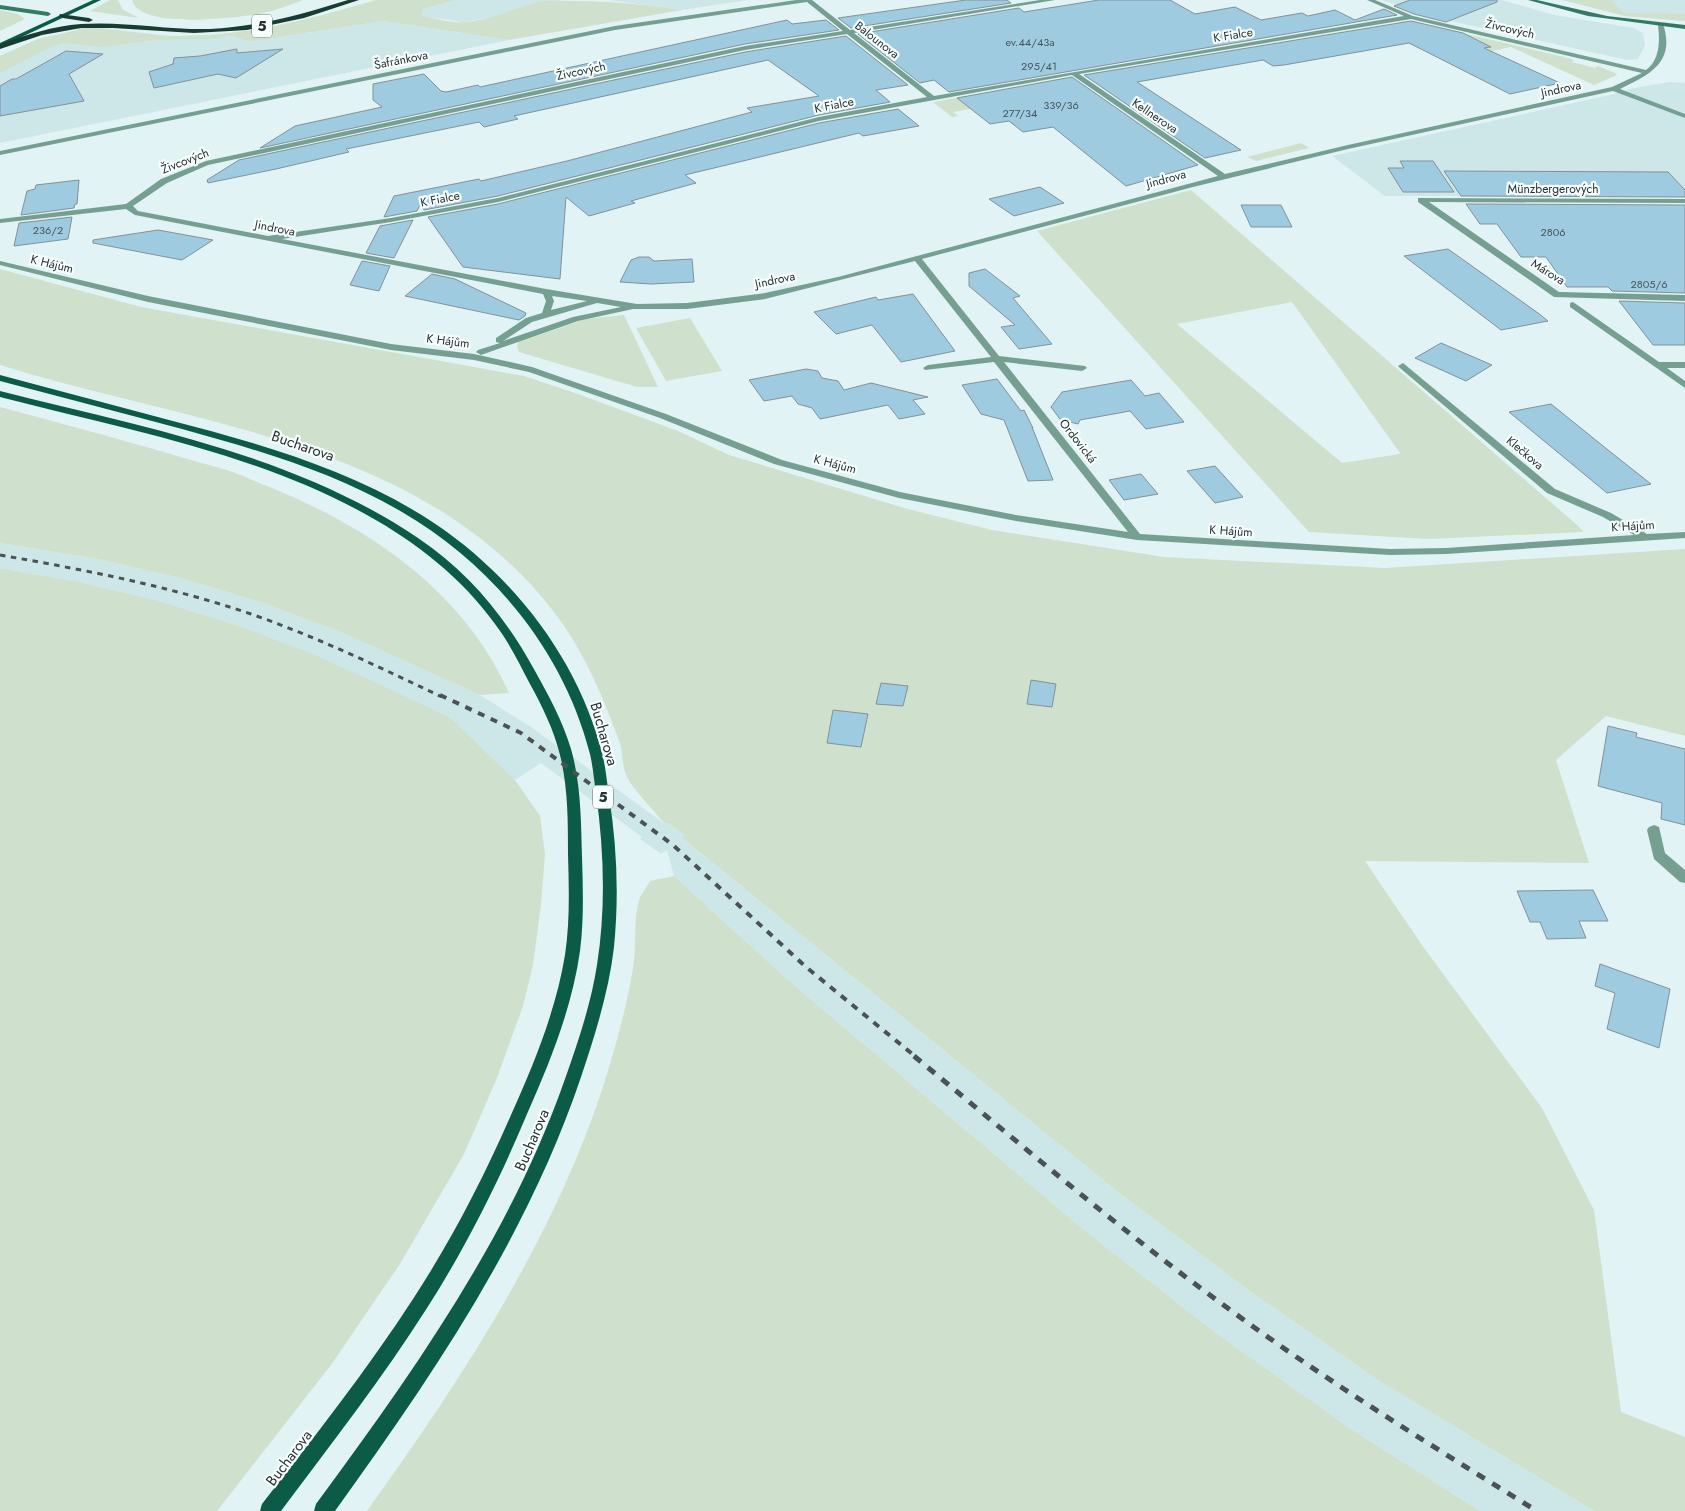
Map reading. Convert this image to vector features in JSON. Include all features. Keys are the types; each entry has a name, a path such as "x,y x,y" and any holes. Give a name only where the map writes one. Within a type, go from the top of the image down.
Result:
{"highway":[{"name":"5","path":"0,46 34,35 79,26 111,26 165,31 212,31 261,26 355,0"},
{"path":"63,16 165,31"}],"main road":[{"name":"5","path":"0,46 98,0"},
{"path":"32,21 56,10"},
{"path":"48,14 63,16"},
{"name":"Bucharova","path":"0,378 168,422 310,464 347,479 390,501 431,526 462,548 491,573 532,620 556,657 580,704 596,755 607,818 610,901 604,966 594,1012 570,1088 537,1172 473,1292 402,1403 323,1511"},
{"name":"Bucharova","path":"0,394 174,440 296,478 341,497 403,533 417,542 467,584 488,607 509,635 546,701 567,757 574,805 577,906 572,954 565,988 526,1100 488,1184 439,1273 376,1368 269,1511"}],"street":[{"name":"Balounova","path":"809,0 932,98"},
{"name":"Šafránkova","path":"0,153 615,28 809,0"},
{"name":"Živcových","path":"128,206 164,181 206,163 745,48 1052,0"},
{"name":"Živcových","path":"1370,0 1411,17 1646,72"},
{"path":"1531,0 1611,18 1685,27"},
{"path":"0,7 48,14"},
{"name":"K Fialce","path":"266,239 391,220 498,200 819,119 1073,73 1411,17"},
{"name":"Jindrova","path":"478,355 576,319 637,307 687,306 765,296 839,279 1348,146 1614,89 1656,65 1663,39 1661,25"},
{"name":"Kellnerova","path":"1073,73 1224,177"},
{"path":"1614,89 1685,116"},
{"name":"Münzbergerových","path":"1421,200 1685,201"},
{"name":"Márova","path":"1421,200 1557,295 1685,298"},
{"path":"0,220 128,206"},
{"name":"Jindrova","path":"128,206 135,213 266,239 546,292 637,307"},
{"name":"Ordovická","path":"917,258 1138,537"},
{"name":"K Hájům","path":"0,263 148,299 391,347 478,355 532,370 663,416 778,462 899,495 1016,518 1138,537 1390,552 1446,551 1685,536"},
{"path":"546,292 550,301 546,314"},
{"name":"Jindrova","path":"478,355 529,320 575,306 607,302"},
{"path":"1573,305 1685,384"},
{"path":"928,368 998,359 1082,368"},
{"path":"1657,365 1685,365"},
{"name":"Klečkova","path":"1403,366 1551,491 1607,515 1646,538"},
{"path":"1654,830 1659,855 1685,878"}],"shaded area":[{"path":"457,0 565,0 542,2 489,18 463,22 422,16 423,9"},
{"path":"609,0 748,0 682,10"},
{"path":"1381,0 1502,0 1554,15 1634,28 1643,33 1645,45 1638,59 1627,60 1446,20"},
{"path":"1563,0 1685,0 1685,21 1625,16"},
{"path":"383,21 509,40 0,143 0,56 38,39 78,30 77,28 102,28 170,36 227,35 250,42"},
{"path":"1669,82 1685,83 1685,195 1385,196 1332,156 1610,95 1629,89"},
{"path":"0,543 103,560 184,579 263,603 343,633 480,695 531,727 665,824 668,823 685,836 683,839 1118,1192 1244,1287 1378,1380 1594,1511 1480,1511 1351,1429 1212,1330 1083,1229 788,980 674,876 667,850 661,854 640,839 642,837 541,763 515,780 451,718 236,625 158,601 79,582 0,568"}],"green space":[{"path":"110,0 118,0 123,10 139,18 90,11"},
{"path":"132,0 303,0 263,13 192,20 170,19 152,15 138,9"},
{"path":"376,0 457,0 423,9 422,16 458,22 484,19 545,1 614,2 682,10 509,40 383,21 250,42 227,35 216,39 156,40 102,47 64,43 52,46 0,73 0,56 38,39 78,30 77,28 172,36 225,34 275,26"},
{"path":"1563,0 1611,0 1624,13 1685,14 1685,21 1625,16"},
{"path":"0,10 18,14 25,19 0,31"},
{"path":"1412,21 1564,57 1574,60 1572,62 1595,68 1598,66 1617,75 1594,85 1511,47 1472,55 1437,34 1397,22"},
{"path":"1064,79 1077,90 953,112 958,116 952,117 933,102"},
{"path":"1301,143 1309,148 1256,161 1247,157"},
{"path":"1191,190 1584,532 1428,539 1309,532 1037,231","holes":["1292,302 1400,453 1342,463 1177,324"]},
{"path":"0,269 141,307 524,376 678,431 729,455 904,508 992,530 1164,557 1385,568 1685,549 1685,736 1606,716 1556,760 1589,863 1365,861 1424,948 1542,1108 1594,1210 1621,1412 1685,1437 1685,1511 1594,1511 1378,1380 1244,1287 1118,1192 682,838 685,836 668,823 665,824 627,777 620,743 614,726 600,692 575,642 554,612 500,554 438,509 371,474 299,446 225,424 73,386 0,365"},
{"path":"624,315 658,387 637,387 519,352 517,347 518,342 586,319"},
{"path":"690,318 722,371 666,381 636,328"},
{"path":"0,407 230,471 309,504 345,523 379,544 411,568 441,595 467,624 490,657 509,693 480,695 343,633 263,603 184,579 103,560 0,543"},
{"path":"0,568 79,582 159,601 236,625 315,655 394,691 451,718 515,780 540,816 545,854 541,905 533,965 523,1006 497,1078 464,1154 400,1264 331,1365 217,1511 0,1511"},
{"path":"674,876 788,980 1083,1229 1212,1330 1351,1429 1480,1511 367,1511 436,1412 468,1362 529,1258 556,1204 580,1149 601,1093 619,1031 633,968 639,900 650,881"}],"building":[{"path":"966,0 1007,0 1011,3 851,28 838,18"},
{"path":"1099,0 1170,0 1195,14 1235,7 1261,20 1302,13 1308,16 1335,10 1355,20 1384,9 1397,15 949,92 934,80 920,83 858,34 1019,8 1024,12"},
{"path":"1410,0 1497,0 1497,2 1446,22 1414,14 1394,6"},
{"path":"787,20 792,24 826,20 839,30 745,44 260,148 295,126 382,107 373,100 373,84 424,74 441,91 446,92 478,85 480,87"},
{"path":"1411,21 1463,33 1491,47 1484,48 1560,83 1510,94 1409,43 1284,65 1273,66 1263,60 1137,82 1241,150 1205,158 1084,75"},
{"path":"846,36 908,85 876,90 890,102 819,115 498,196 424,210 420,205 417,211 384,217 394,196 479,179 481,181 567,161 752,112 747,108 819,96 768,60 514,116 518,119 484,127 479,122 346,149 349,152 276,169 208,183 207,180 239,160 745,52"},
{"path":"237,49 237,53 283,49 236,78 218,74 154,88 149,72 173,64 174,58 200,56"},
{"path":"66,51 103,54 69,74 84,101 0,116 0,86"},
{"path":"1072,77 1198,165 1126,186 1053,127 1023,132 1009,121 990,124 957,98"},
{"path":"898,109 919,126 863,136 859,133 685,175 696,183 631,201 635,203 589,216 566,197 560,279 463,267 428,217 498,204 819,123"},
{"path":"1400,161 1433,161 1454,192 1403,192 1388,168 1404,168"},
{"path":"1444,171 1668,172 1685,190 1685,197 1461,196"},
{"path":"79,180 77,204 75,204 74,208 21,215 27,191 35,189 36,185"},
{"path":"1040,187 1064,203 1014,216 989,199"},
{"path":"1466,204 1685,205 1685,293 1612,291 1608,287 1567,287 1546,257 1521,257 1497,224 1480,224"},
{"path":"1241,205 1281,205 1292,227 1251,227"},
{"path":"72,217 68,239 14,246 19,223"},
{"path":"413,220 394,258 366,253 380,226"},
{"path":"158,230 213,240 182,260 93,243 93,240"},
{"path":"1448,249 1548,321 1501,330 1404,256"},
{"path":"639,257 649,257 654,261 692,259 694,282 651,284 620,282 631,260"},
{"path":"362,261 390,266 379,291 350,285"},
{"path":"985,269 1020,296 1013,298 1052,344 1019,349 1001,327 1015,325 969,286 969,273"},
{"path":"432,274 455,279 526,313 525,316 519,320 405,296"},
{"path":"913,294 955,351 901,362 872,325 836,334 814,312 876,297 878,300"},
{"path":"1619,301 1685,303 1685,345 1653,345"},
{"path":"1441,343 1492,365 1466,381 1415,358"},
{"path":"806,369 818,371 822,378 838,381 844,390 871,383 928,397 913,400 925,414 899,419 888,405 820,419 812,408 798,404 792,396 764,401 749,380"},
{"path":"997,379 1021,411 1024,410 1053,480 1028,481 1004,420 981,414 962,385"},
{"path":"1131,380 1145,396 1159,393 1184,422 1146,429 1130,411 1080,420 1078,424 1063,423 1051,407 1062,392"},
{"path":"1551,404 1651,484 1607,493 1509,412"},
{"path":"1215,466 1243,497 1215,503 1187,471"},
{"path":"1141,474 1158,494 1124,500 1109,480"},
{"path":"1031,680 1056,684 1052,707 1027,704"},
{"path":"881,683 908,686 903,706 876,704"},
{"path":"833,710 868,714 861,747 827,743"},
{"path":"1608,726 1637,733 1636,737 1685,749 1685,825 1661,819 1662,803 1598,786"},
{"path":"1593,890 1608,921 1579,921 1586,938 1547,939 1540,922 1530,922 1517,891"},
{"path":"1600,964 1670,989 1659,1048 1607,1029 1615,993 1595,986"}],"railway":[{"path":"0,555 127,580 220,604 324,642 442,697"},
{"path":"440,695 521,733 673,845 806,967 916,1057"},
{"path":"914,1056 1109,1217 1229,1309 1342,1388 1537,1511"}]}
